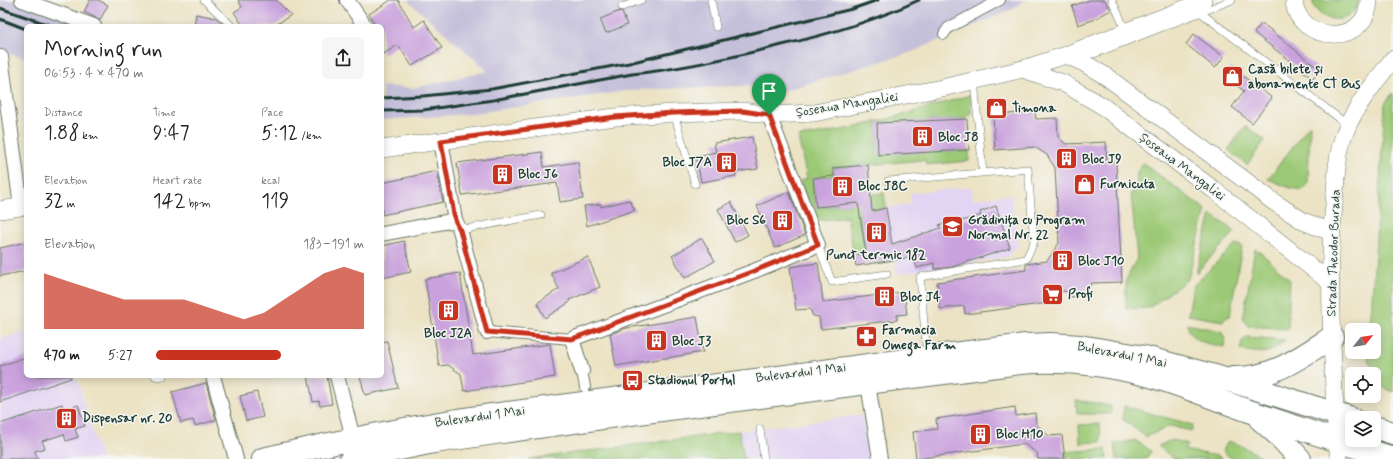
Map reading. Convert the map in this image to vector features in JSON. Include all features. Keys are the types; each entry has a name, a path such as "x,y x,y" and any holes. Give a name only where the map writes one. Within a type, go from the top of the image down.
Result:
{"main road":[{"path":"1215,376 1234,378 1261,376 1303,356 1332,337"},
{"name":"Bulevardul 1 Mai","path":"352,449 431,424 928,357 1026,345 1051,344 1080,346 1145,357 1215,376 1343,416"},
{"name":"Bulevardul 1 Mai","path":"263,459 434,442 638,412 868,384 1020,363 1053,361 1080,362 1113,367 1147,375 1253,413 1337,450 1393,458"},
{"path":"1253,413 1278,435 1300,459"},
{"path":"1381,429 1393,433"}],"street":[{"path":"22,0 88,24"},
{"path":"347,0 364,24"},
{"path":"944,34 948,28 1000,0"},
{"path":"1294,0 1297,13 1305,23 1323,33 1336,35 1352,30 1360,23 1366,16 1369,8 1369,0"},
{"name":"Șoseaua Mangaliei","path":"384,150 615,117 674,113 743,111 769,115 814,113 874,102 1023,69 1198,6"},
{"name":"Șoseaua Mangaliei","path":"1066,54 1107,77 1274,202 1303,221 1332,232"},
{"path":"0,210 24,207 2,84 2,57"},
{"name":"Strada Theodor Burada","path":"1337,450 1343,416 1332,337 1331,283 1332,232 1338,164 1342,140 1359,104 1393,59"},
{"name":"Șoseaua Mangaliei","path":"1023,69 1063,83 1101,105 1214,190 1331,283"},
{"path":"441,141 457,225 487,332 572,339 747,274 818,245 769,115"},
{"path":"384,234 457,225"},
{"path":"572,339 582,370 585,387"},
{"path":"214,378 236,459"},
{"path":"337,378 352,449"},
{"path":"868,384 880,459"}],"lane":[{"path":"204,0 230,24"},
{"path":"622,6 641,0"},
{"path":"711,0 716,26"},
{"path":"1112,0 1126,31"},
{"path":"1066,54 1094,54 1198,6 1232,0"},
{"path":"1198,6 1348,125"},
{"path":"974,80 983,173"},
{"path":"674,113 695,184"},
{"path":"888,181 1028,169 1034,242 1026,259 920,277 928,357"},
{"path":"457,225 541,215"},
{"path":"818,245 832,282 887,274"},
{"path":"760,429 764,459"}],"shaded area":[{"path":"0,0 42,0 76,24 24,24 24,58 0,51"},
{"path":"407,0 1024,0 1011,10 912,52 779,92 765,85 634,90 468,114 384,120 384,86 413,88 488,71"},
{"name":"Grădinița cu Program Normal Nr. 22","path":"972,187 973,199 1011,194 1018,245 1007,257 897,274 886,208 911,204 910,193"},
{"path":"24,332 24,378 77,378 101,459 0,459 0,339"},
{"path":"862,415 869,459 744,459 739,431"}],"green space":[{"path":"1312,0 1359,0 1356,9 1350,15 1336,20 1321,15 1316,9"},
{"path":"1393,93 1393,392 1384,388 1381,383 1381,367 1372,367 1368,360 1381,359 1381,323 1370,323 1385,103"},
{"path":"970,95 971,115 968,115 967,119 877,124 879,154 969,150 969,161 926,165 925,160 833,168 834,176 813,178 816,207 851,204 851,197 884,193 886,208 859,213 866,253 854,255 847,217 814,221 800,181 807,179 798,137 863,125"},
{"path":"1310,124 1308,185 1303,190 1290,188 1268,179"},
{"path":"1245,126 1265,140 1247,165 1228,150"},
{"path":"1143,163 1206,210 1188,279 1149,308 1126,309 1126,280 1137,258 1131,193 1137,189 1137,172"},
{"path":"1211,214 1235,232 1196,273"},
{"path":"1235,244 1242,246 1230,315 1222,321 1188,315 1193,286"},
{"path":"1255,249 1290,280 1288,329 1248,326 1243,318"},
{"path":"1187,324 1221,331 1225,339 1224,347 1206,343 1196,338 1192,335"},
{"path":"1247,337 1285,340 1274,349 1260,353 1240,350 1242,341"},
{"path":"1076,400 1111,406 1111,414 1077,414"},
{"path":"1124,406 1193,425 1192,431 1170,426 1146,437 1122,419"},
{"path":"1100,424 1101,442 1080,443 1079,425"},
{"path":"739,431 744,459 529,459"},
{"path":"1135,440 1151,451 1146,459 1116,459 1114,444"},
{"path":"1172,440 1188,444 1184,450 1218,456 1222,459 1174,459 1158,446"},
{"path":"1228,441 1240,445 1266,459 1232,459 1223,451"},
{"path":"1106,449 1107,459 1065,458 1064,452"}],"building":[{"path":"90,0 98,0 108,5 100,20 84,12"},
{"path":"238,0 276,0 291,15 277,24 242,24 234,12 242,7"},
{"path":"391,0 398,0 414,27 424,20 442,48 412,66 398,45 384,54 384,24 375,24 369,14"},
{"path":"1090,0 1105,0 1111,10 1093,20 1078,25 1072,6"},
{"path":"620,11 622,12 627,25 606,33 600,19"},
{"path":"196,14 216,18 223,24 194,24"},
{"path":"1262,23 1320,70 1313,79 1254,33"},
{"path":"1194,34 1224,57 1215,68 1186,44"},
{"path":"1231,67 1272,98 1252,123 1232,107 1244,91 1224,76"},
{"path":"1035,112 1036,119 1057,118 1058,137 1066,144 1106,142 1107,163 1116,162 1122,282 1092,283 1081,296 1071,297 1066,291 1048,293 1049,303 965,314 964,306 940,309 937,282 1026,270 1026,264 1047,261 1059,243 1055,168 1047,155 1035,147 995,150 993,115"},
{"name":"Bloc J8","path":"967,119 969,150 878,155 877,123"},
{"name":"Bloc J7A","path":"752,137 758,169 735,172 736,176 701,182 696,156 716,152 714,143"},
{"name":"Bloc J6","path":"542,152 544,167 578,162 583,199 560,202 557,183 462,195 457,163"},
{"path":"868,165 872,211 886,208 892,244 941,228 939,225 959,219 959,222 981,215 980,212 996,206 1010,248 952,267 935,269 934,263 917,268 913,257 856,266 854,255 866,253 858,203 816,207 813,178 834,176 833,168"},
{"path":"437,171 443,202 384,215 384,183"},
{"name":"Bloc S6","path":"789,192 805,235 775,248 757,206"},
{"path":"629,200 635,210 587,226 584,206 601,204 601,207"},
{"path":"731,202 748,235 735,242 718,209"},
{"path":"702,238 715,261 685,278 672,256"},
{"path":"404,241 411,272 384,278 384,246"},
{"path":"24,242 24,271 0,276 0,248"},
{"path":"588,257 600,287 569,300 570,302 545,318 537,303 559,289 551,273"},
{"name":"Bloc J4","path":"818,263 823,302 904,292 907,314 897,315 897,320 821,329 819,317 813,316 810,309 796,310 790,267"},
{"name":"Bloc J2A","path":"460,273 473,355 550,344 555,377 464,391 461,374 448,365 439,366 425,279"},
{"name":"Bloc J3","path":"697,317 703,352 616,366 610,334 627,328"},
{"path":"387,341 398,388 365,395 361,378 384,378 384,342"},
{"path":"24,358 24,378 71,378 0,402 0,366"},
{"path":"308,378 327,378 332,404 320,406 319,401 313,402"},
{"path":"206,383 216,420 195,426 193,420 181,423 172,392"},
{"path":"257,392 263,417 246,421 240,396"},
{"path":"62,404 64,410 78,405 85,426 75,429 78,437 66,441 64,434 42,441 45,448 35,451 38,459 0,459 0,424"},
{"name":"Bloc H10","path":"1015,407 1016,416 1035,413 1036,424 1049,436 1062,435 1065,459 1038,459 1037,453 1024,444 916,459 913,432 937,429 936,419"}],"railway":[{"path":"384,98 423,96 492,89 629,63 852,9 878,0"},
{"path":"384,111 423,110 493,100 632,74 706,63 832,32 868,21 919,0"},
{"path":"0,8 46,24"},
{"path":"0,19 24,28"}],"place":[{"name":"Casă bilete și abonamente CT Bus","path":"1233,76"},
{"name":"Timona","path":"997,108"},
{"name":"Bloc J8","path":"923,137"},
{"name":"Bloc J9","path":"1066,159"},
{"name":"Bloc J7A","path":"727,162"},
{"name":"Bloc J6","path":"502,174"},
{"name":"Furnicuta","path":"1084,184"},
{"name":"Bloc J8C","path":"842,186"},
{"name":"Bloc S6","path":"782,220"},
{"name":"Grădinița cu Program Normal Nr. 22","path":"952,227"},
{"name":"Punct termic 182","path":"876,233"},
{"name":"Bloc J10","path":"1063,261"},
{"name":"Profi","path":"1053,294"},
{"name":"Bloc J4","path":"884,297"},
{"name":"Bloc J2A","path":"448,311"},
{"name":"Farmacia Omega Farm","path":"867,337"},
{"name":"Bloc J3","path":"656,341"},
{"name":"Stadionul Portul","path":"632,380"},
{"name":"Dispensar nr. 20","path":"66,418"},
{"name":"Bloc H10","path":"980,434"}],"route":[{"path":"743,111 769,115 818,245 754,271 572,339 487,332 460,230 455,220 441,141 615,117 674,113 743,111"}]}
